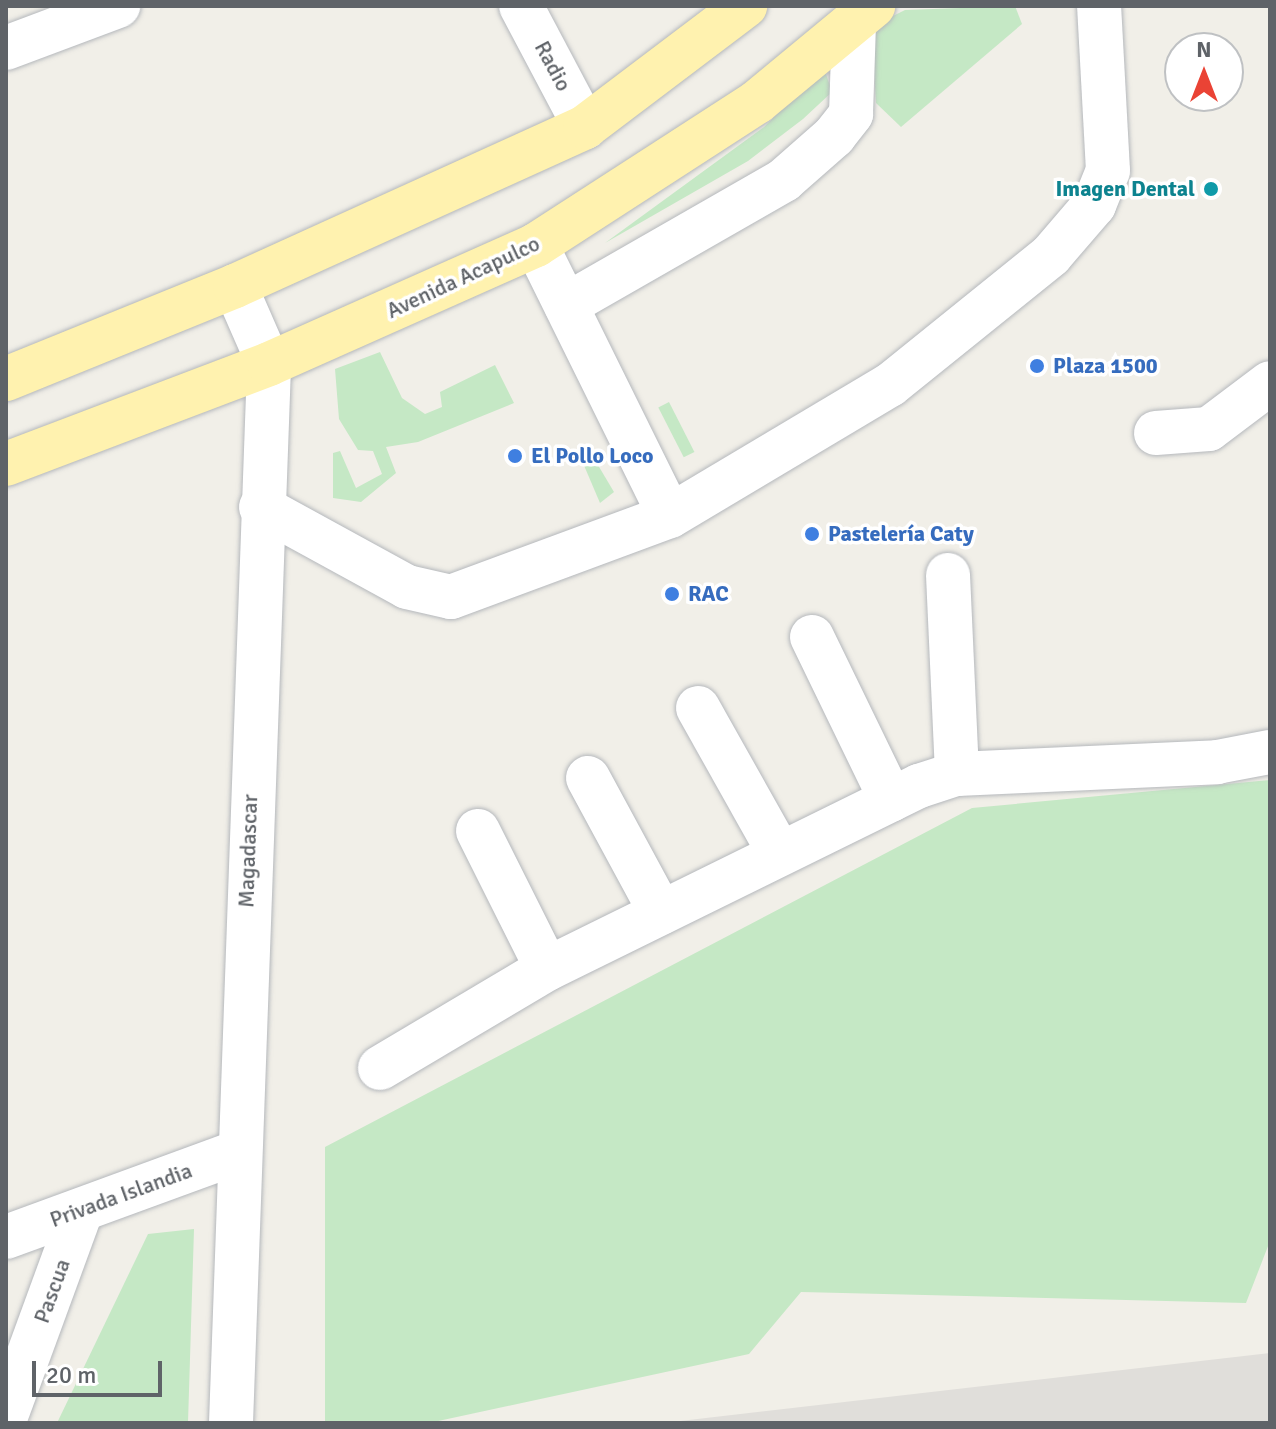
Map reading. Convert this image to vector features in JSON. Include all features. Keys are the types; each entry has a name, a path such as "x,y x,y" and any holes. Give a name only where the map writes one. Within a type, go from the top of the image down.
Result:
{"main road":[{"path":"6,379 235,286 585,127 745,6"},
{"name":"Avenida Acapulco","path":"6,464 269,364 536,245 757,102 864,14"}],"street":[{"path":"6,48 118,6"},
{"name":"Radio","path":"521,6 585,127"},
{"path":"261,507 407,587 451,597 670,516 890,385 1051,255 1094,205 1108,171 1099,6"},
{"path":"566,305 784,180 834,136 851,114 864,14"},
{"path":"536,245 670,516"},
{"name":"Magadascar","path":"231,1423 236,1153 269,364 235,286"},
{"path":"1156,433 1209,429 1270,383"},
{"path":"948,575 957,774"},
{"path":"812,637 891,800"},
{"path":"698,708 780,854"},
{"path":"380,1068 547,969 891,800 957,774 1217,762 1270,752"},
{"path":"588,778 661,913"},
{"path":"478,831 547,969"},
{"name":"Privada Islandia","path":"6,1237 236,1153"},
{"name":"Pascua","path":"6,1416 81,1211"}],"shaded area":[{"path":"1270,1353 1270,1423 663,1423"}],"green space":[{"path":"1015,6 1022,24 901,127 876,103 872,37 887,19 905,10"},
{"path":"824,68 832,92 803,119 748,161 605,243 764,127"},
{"path":"380,352 402,398 425,414 442,407 440,392 495,365 514,403 418,442 386,447 396,473 361,502 333,498 333,453 340,451 356,488 382,474 373,451 358,450 339,419 335,369"},
{"path":"669,402 694,452 684,457 658,407"},
{"path":"586,445 614,492 600,503 577,449"},
{"path":"1270,780 1270,1241 1246,1303 801,1292 749,1354 429,1423 325,1423 325,1147 972,808"},
{"path":"194,1229 188,1423 57,1423 148,1234"}],"place":[{"name":"Imagen Dental","path":"1211,189"},
{"name":"Plaza 1500","path":"1037,366"},
{"name":"El Pollo Loco","path":"515,456"},
{"name":"Pastelería Caty","path":"812,534"},
{"name":"RAC","path":"672,594"}]}
